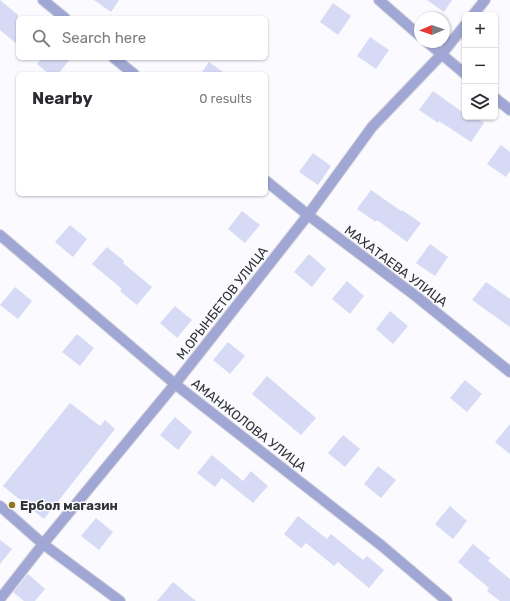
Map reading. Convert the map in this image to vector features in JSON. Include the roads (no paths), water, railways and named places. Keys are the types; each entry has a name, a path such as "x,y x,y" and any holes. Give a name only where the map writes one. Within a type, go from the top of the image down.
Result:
{"street":[{"path":"43,0 63,16"},
{"path":"379,0 414,31"},
{"path":"475,12 485,0"},
{"name":"М.ОРЫНБЕТОВ УЛИЦА","path":"0,599 43,544 176,384 308,215 372,127 441,55 462,29"},
{"path":"433,48 462,72"},
{"path":"116,60 132,72"},
{"path":"498,100 510,110"},
{"name":"МАХАТАЕВА УЛИЦА","path":"268,183 308,215 417,297 510,372"},
{"name":"АМАНЖОЛОВА УЛИЦА","path":"0,235 176,384 382,546 447,601"},
{"path":"0,506 43,544 120,601"}],"place":[{"name":"Ербол магазин","path":"12,505"}]}
